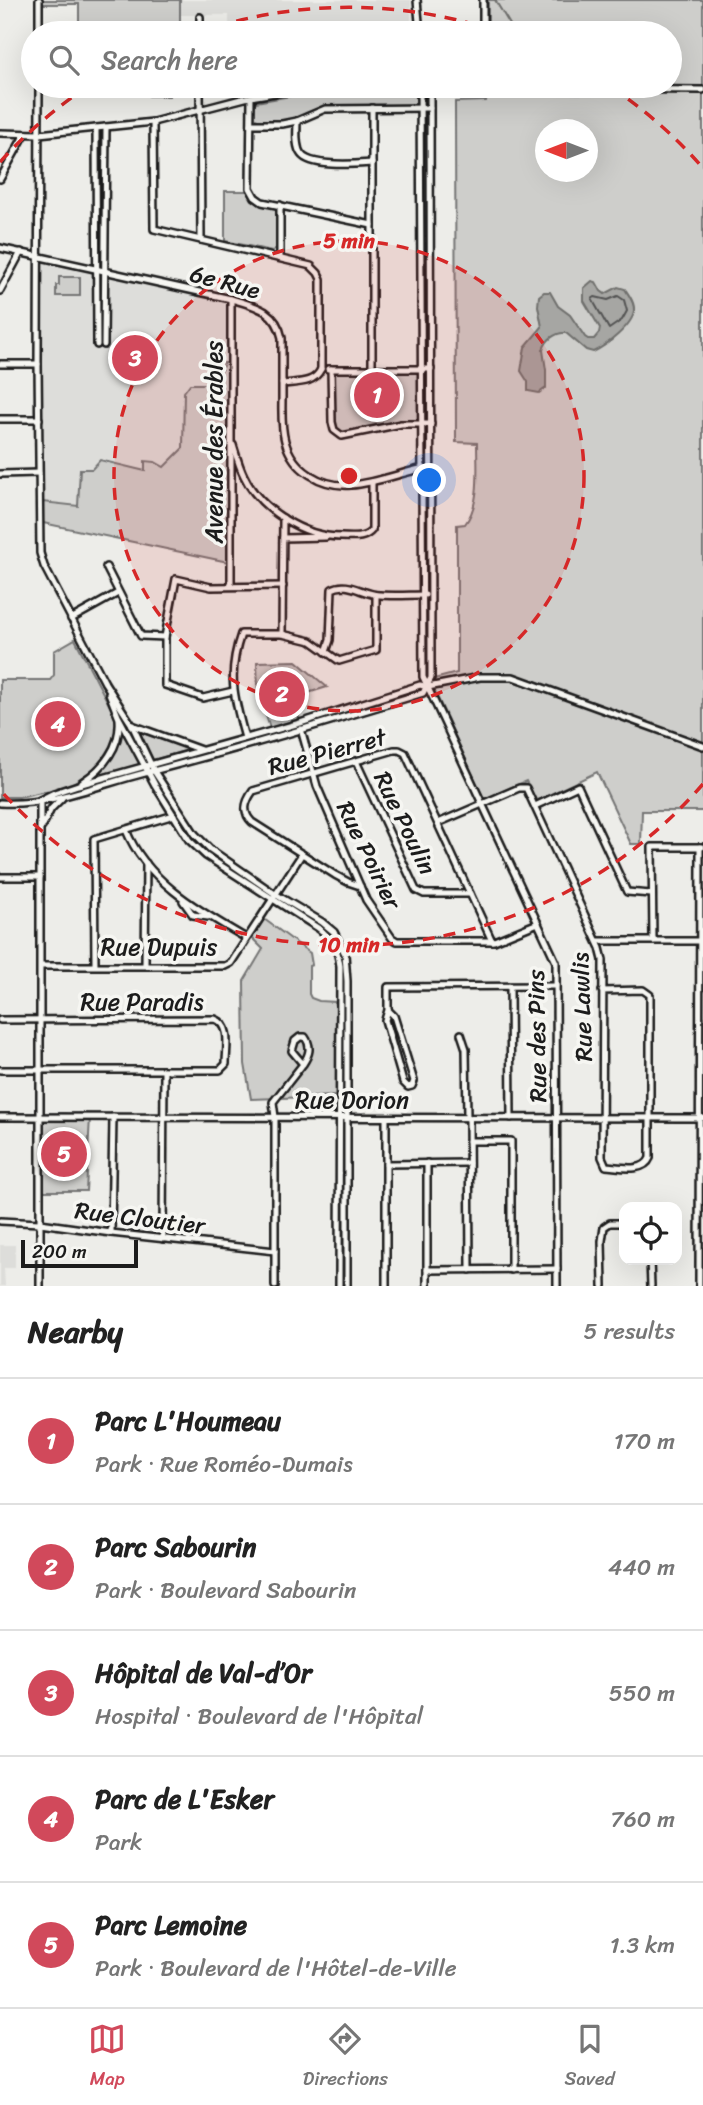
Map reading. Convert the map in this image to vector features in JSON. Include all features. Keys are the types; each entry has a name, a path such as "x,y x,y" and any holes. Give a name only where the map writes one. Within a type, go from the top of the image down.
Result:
{"street":[{"path":"39,0 39,21"},
{"path":"417,0 419,21"},
{"path":"483,0 483,21"},
{"path":"682,90 703,90"},
{"path":"39,98 40,553 44,566 105,683 132,726 173,816 189,840 206,856 273,897"},
{"path":"200,98 201,240"},
{"path":"0,133 39,134 153,122 247,98"},
{"path":"251,98 250,188 255,197 262,202 372,225"},
{"path":"420,98 423,677 428,687"},
{"path":"40,800 78,785 150,768 423,693 428,687 431,678 430,98"},
{"path":"372,108 372,369"},
{"path":"251,124 298,121 325,109 430,108"},
{"path":"298,121 299,151 306,159 333,164 372,163"},
{"path":"153,122 154,229 311,266 321,279 321,369 317,376 304,383 282,384"},
{"path":"104,345 106,127"},
{"path":"96,128 97,345"},
{"path":"0,179 24,134"},
{"path":"280,205 280,257"},
{"path":"421,240 431,240"},
{"name":"6e Rue","path":"0,248 231,299 263,309 277,323 282,338 282,432 288,451 300,467 314,478 329,484 348,485 372,482 431,467"},
{"path":"0,290 21,252"},
{"name":"Avenue des Érables","path":"231,299 231,586"},
{"path":"0,364 38,364"},
{"path":"321,369 431,369"},
{"path":"331,369 331,422 334,430 342,436 401,424 431,424"},
{"path":"0,419 39,419"},
{"path":"231,440 244,476 257,496 283,518 308,530 335,537"},
{"path":"0,474 39,473"},
{"path":"283,538 368,535 372,530 372,482"},
{"path":"282,634 283,518"},
{"path":"106,567 141,636 165,637"},
{"path":"233,691 203,698 165,685 165,637 176,579 211,587 283,586"},
{"path":"326,652 330,640 332,589 339,585 376,595 431,595"},
{"path":"71,619 118,593"},
{"path":"245,741 233,691 234,654 240,634 282,634 311,641 339,661 376,650 376,595"},
{"path":"428,687 480,677 513,677 703,746"},
{"path":"105,683 118,716 195,834 210,849 327,935 343,966 346,1286"},
{"name":"Rue des Pins","path":"428,687 556,962 557,1286"},
{"path":"78,785 102,765 116,745 120,733 118,716"},
{"path":"132,726 201,750"},
{"name":"Rue Poirier","path":"301,726 317,786 360,886 377,917 397,941 492,941 538,923"},
{"path":"0,803 14,804 62,798 201,750 245,741"},
{"name":"Rue Pierret","path":"360,886 348,882 302,855 253,822 245,811 245,804 253,791 394,750 405,753 492,941"},
{"name":"Rue Poulin","path":"356,761 416,890 424,894 470,894"},
{"path":"535,806 578,786 627,892 652,894"},
{"name":"Rue Lawlis","path":"481,804 526,788 598,941 603,960 602,1157 606,1166 642,1168 649,1163 651,1118"},
{"path":"40,837 45,819 62,798"},
{"path":"40,800 40,1286"},
{"path":"438,823 481,804"},
{"path":"95,965 94,839 180,813"},
{"path":"126,830 146,862 164,883 182,898 246,938"},
{"path":"653,941 652,848 702,847 702,1218 699,1286"},
{"name":"Rue Dupuis","path":"41,966 225,966 231,963 302,855"},
{"path":"145,964 146,862"},
{"path":"0,877 40,877"},
{"path":"598,941 701,942"},
{"path":"388,1010 394,1016 414,1081 410,1087 403,1082 385,1020 388,987 556,986"},
{"path":"510,987 511,1118"},
{"path":"602,990 643,990 650,995 651,1118"},
{"name":"Rue Paradis","path":"0,1070 220,1070 226,1064 226,1027 215,1019 40,1020"},
{"path":"0,1020 40,1020"},
{"path":"461,1034 466,1049 470,1270"},
{"path":"275,1286 273,1102 303,1065 308,1057 310,1047 305,1037 300,1037 295,1041 292,1051 303,1065"},
{"path":"163,1240 164,1070"},
{"name":"Rue Dorion","path":"0,1117 702,1118"},
{"path":"111,1233 113,1117"},
{"path":"339,1286 343,1118"},
{"path":"386,1118 386,1286"},
{"path":"469,1141 511,1141 511,1269"},
{"path":"427,1163 427,1286"},
{"path":"386,1164 469,1163"},
{"name":"Rue Cloutier","path":"0,1221 40,1223 163,1240 275,1251"},
{"path":"603,1286 604,1227 610,1223 619,1223"},
{"path":"650,1265 650,1286"},
{"path":"427,1270 557,1269"}],"shaded area":[{"path":"41,0 180,0 180,21 79,21 79,4 41,4"},
{"path":"180,0 411,0 411,21 229,21 229,15 180,15"},
{"path":"488,0 703,0 703,811 642,811 641,844 631,844 597,772 536,801 526,781 484,799 435,692 434,679 457,673 457,525 465,524 474,506 477,474 477,443 456,442 455,102 486,101 486,98 682,98 682,21 488,21"},
{"path":"279,98 418,98 418,107 326,106 292,120 265,122 254,118 256,102"},
{"path":"424,113 427,113 428,236 424,236"},
{"path":"225,191 248,191 259,203 275,207 278,212 278,247 272,251 225,241"},
{"path":"424,243 427,243 428,365 424,365"},
{"path":"41,260 228,301 228,562 43,523"},
{"path":"59,277 80,277 80,296 56,296"},
{"path":"224,363 227,363 228,562 43,523 43,502 78,506 80,469 92,469 100,460 145,471 145,461 164,467 183,448 184,392 190,384 216,384"},
{"path":"331,369 422,369 422,424 401,424 342,436 334,430"},
{"path":"426,472 428,591 424,591 424,473"},
{"path":"424,598 428,598 429,680 426,680 425,668"},
{"path":"75,639 116,718 115,739 96,768 68,786 19,797 0,797 0,680 50,680 54,675 54,651"},
{"path":"296,661 327,687 295,697 299,719 270,728 258,691 257,662"},
{"path":"122,732 141,764 90,778 115,750"},
{"path":"140,732 188,749 188,750 153,760"},
{"path":"264,919 310,953 311,998 336,1002 337,1096 251,1099 245,1064 244,981 263,949 252,938"},
{"path":"41,1117 90,1117 86,1191 40,1191"},
{"path":"0,1245 15,1245 15,1268 4,1268 5,1286 0,1286"}],"water":[{"path":"592,281 596,282 605,294 618,287 625,289 634,305 632,317 618,334 593,352 586,350 566,333 552,337 543,350 546,388 539,393 528,391 528,382 521,371 525,347 542,327 539,296 550,292 558,306 570,315 585,337 594,339 600,328 584,301 584,288"}],"waterway":[{"path":"495,0 508,21"}],"place":[{"name":"Hôpital de Val-d’Or","path":"135,358"},
{"name":"Parc L'Houmeau","path":"377,395"},
{"name":"Parc Sabourin","path":"282,694"},
{"name":"Parc de L'Esker","path":"58,724"},
{"name":"Parc Lemoine","path":"64,1154"}]}
